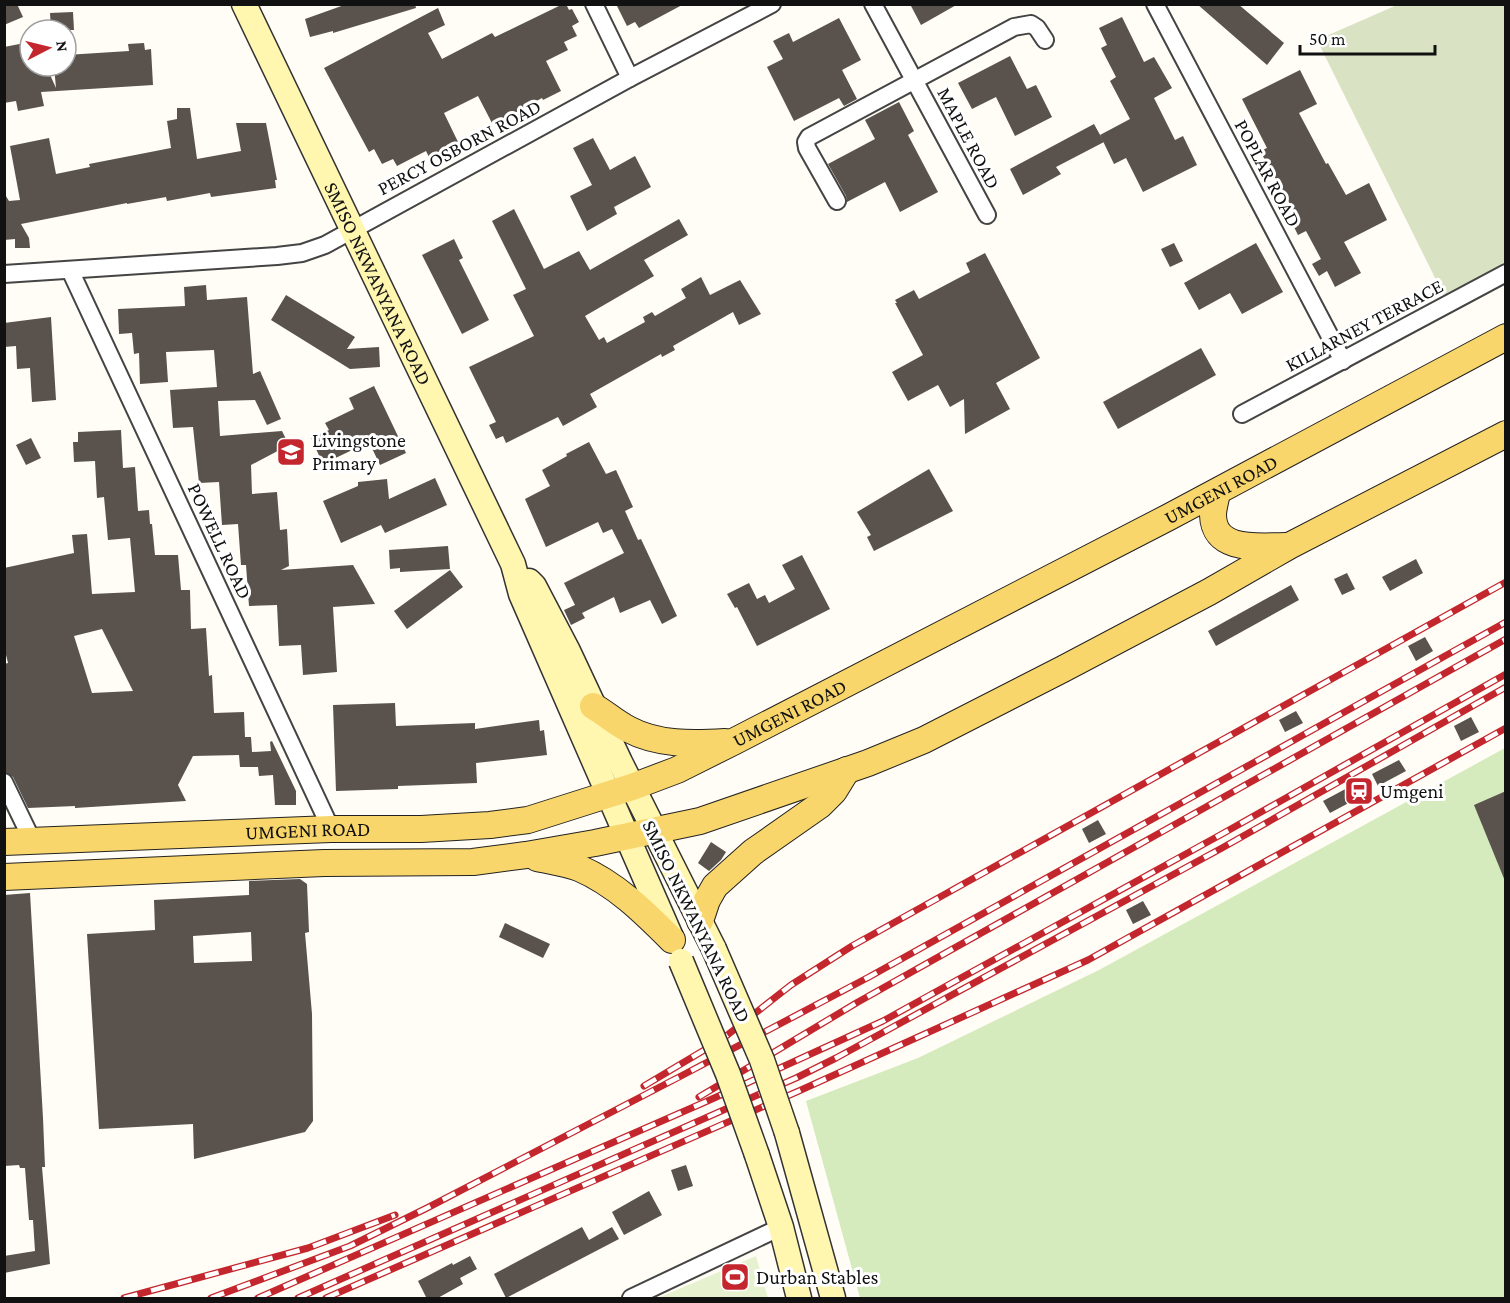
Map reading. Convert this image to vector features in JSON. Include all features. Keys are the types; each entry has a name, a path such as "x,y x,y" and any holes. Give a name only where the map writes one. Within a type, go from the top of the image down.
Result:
{"main road":[{"name":"UMGENI ROAD","path":"4,842 489,825 528,820 608,795 677,770 733,742 1217,492 1506,337"},
{"name":"UMGENI ROAD","path":"4,876 324,863 462,862 526,855 700,821 847,770 924,740 1209,592 1289,546 1506,434"},
{"path":"1217,492 1213,515 1218,534 1226,541 1250,546 1289,546"},
{"path":"593,706 629,729 654,740 680,743 733,742"},
{"path":"700,921 714,886 753,852 819,805 834,791 847,770"},
{"path":"526,855 577,867 606,882 636,905 677,951"}],"street":[{"name":"SMISO NKWANYANA ROAD","path":"244,4 513,564 521,594 677,951 728,1074 781,1227 799,1299"},
{"path":"594,4 630,78"},
{"name":"PERCY OSBORN ROAD","path":"4,274 302,253 325,245 630,78 772,4"},
{"name":"MAPLE ROAD","path":"873,4 987,215"},
{"name":"POPLAR ROAD","path":"1155,4 1343,361"},
{"name":"MAPLE ROAD","path":"837,201 807,148 808,137 1014,27 1031,24 1045,40"},
{"name":"POWELL ROAD","path":"70,270 331,829"},
{"name":"KILLARNEY TERRACE","path":"1242,414 1506,273"},
{"name":"SMISO NKWANYANA ROAD","path":"513,564 534,586 568,651 632,786 714,949 762,1060 787,1133 833,1299"},
{"path":"4,782 33,842"},
{"path":"631,1299 781,1227"}],"green space":[{"path":"1397,5 1505,5 1505,262 1445,298 1317,40"},
{"path":"1505,748 1505,1298 860,1298 806,1101 918,1058 1099,970"},
{"name":"Durban Stables","path":"756,1256 768,1298 658,1298"}],"building":[{"path":"4,4 17,4 23,17 4,25"},
{"path":"347,4 415,4 416,8 333,33 333,31 310,37 305,19"},
{"path":"566,4 569,10 572,9 579,22 572,26 577,36 564,42 568,50 546,61 561,91 543,100 542,98 493,125 478,96 444,113 459,144 430,159 426,151 397,166 393,159 382,164 374,149 369,152 324,68 438,8 445,25 428,33 442,59 492,33 495,37"},
{"path":"616,4 684,4 639,28 635,22 627,26"},
{"path":"910,4 958,4 921,25"},
{"path":"1197,4 1238,4 1284,43 1267,65"},
{"path":"73,12 73,18 50,18 50,13"},
{"path":"1122,17 1144,62 1154,57 1172,88 1154,98 1175,140 1183,136 1197,165 1143,192 1126,158 1114,164 1100,135 1130,119 1110,81 1116,77 1101,48 1107,45 1099,28"},
{"path":"839,18 861,60 842,70 857,99 844,106 839,98 794,121 767,67 783,59 773,41 789,33 793,42"},
{"path":"144,43 145,50 151,49 153,85 41,92 44,106 18,111 16,101 4,103 4,47 18,44 18,78 51,78 56,88 55,78 78,78 78,54 129,51 128,44"},
{"path":"1010,56 1027,89 1036,85 1052,117 1015,136 996,97 972,109 958,83"},
{"path":"1300,70 1317,104 1299,113 1326,164 1328,163 1346,195 1369,183 1387,220 1344,242 1361,273 1335,287 1327,271 1319,276 1312,264 1321,259 1306,231 1298,235 1292,223 1299,220 1260,151 1267,148 1242,99"},
{"path":"899,102 914,131 908,135 938,192 900,212 885,182 847,202 828,164 875,139 865,120"},
{"path":"177,108 190,108 197,159 241,151 236,123 266,123 277,180 275,180 276,188 211,197 210,193 167,201 166,197 127,203 21,224 29,238 30,248 15,248 15,239 4,240 4,193 9,201 20,200 10,146 49,138 56,174 90,167 89,164 171,148 167,121 177,119"},
{"path":"1094,124 1104,142 1056,167 1061,174 1023,195 1010,169"},
{"path":"593,138 610,170 635,156 651,187 614,207 617,214 587,231 570,196 592,185 573,148"},
{"path":"514,209 544,269 579,251 590,270 679,219 688,235 644,260 654,276 585,316 599,340 604,337 607,343 645,322 643,317 652,312 655,316 686,298 681,289 701,277 710,295 740,280 761,314 739,325 733,312 673,346 675,350 662,357 661,354 590,394 597,407 563,426 558,417 506,443 503,436 496,439 489,425 496,422 469,367 534,336 513,295 526,289 492,221"},
{"path":"454,239 463,258 459,260 489,320 462,334 422,255"},
{"path":"1174,243 1183,261 1170,267 1161,249"},
{"path":"1256,243 1283,292 1242,314 1230,293 1199,310 1184,283"},
{"path":"985,253 1040,358 996,383 1010,409 965,434 964,399 950,407 938,385 908,401 892,372 923,355 895,300 914,290 919,299 970,272 966,263"},
{"path":"206,285 207,300 247,297 253,374 260,371 281,419 267,425 255,400 218,401 220,436 282,431 289,445 251,465 252,494 277,492 280,530 287,529 289,566 281,570 353,565 375,604 333,607 337,672 303,675 301,645 279,646 277,605 249,606 246,565 241,565 238,524 222,525 219,482 199,483 193,427 173,428 170,390 217,387 214,350 166,352 168,382 140,384 139,353 134,354 132,333 119,334 118,309 185,306 184,287"},
{"path":"286,295 355,337 347,349 379,347 380,367 350,369 271,320"},
{"path":"51,317 56,400 32,402 30,368 17,369 16,346 4,347 4,323"},
{"path":"1201,348 1216,375 1118,429 1103,402"},
{"path":"374,386 406,453 380,465 369,442 323,464 311,438 329,430 325,423 354,409 349,398"},
{"path":"121,430 123,468 135,467 138,511 149,510 155,555 178,555 181,590 190,590 191,629 206,628 214,713 244,712 245,737 251,737 252,752 271,751 270,742 272,741 296,791 296,805 275,805 273,775 259,776 258,767 240,767 239,755 193,756 178,785 186,801 75,808 75,806 28,808 13,777 4,772 4,664 8,663 4,647 4,568 74,553 72,535 87,534 92,594 135,592 130,538 108,540 104,497 97,498 95,461 74,462 73,442 78,442 78,432","holes":["102,629 133,691 92,693 74,636"]},
{"path":"31,438 41,458 26,465 16,445"},
{"path":"589,442 606,474 616,470 633,507 625,511 638,540 641,539 677,616 662,624 650,600 620,613 614,597 582,613 585,618 571,625 564,610 575,605 564,583 624,553 612,529 603,533 598,522 546,547 525,499 550,486 542,470"},
{"path":"929,469 953,511 874,551 867,537 871,535 857,512"},
{"path":"435,478 447,505 385,533 381,525 341,543 323,501 358,486 358,482 387,479 389,499"},
{"path":"448,546 450,569 400,572 400,568 390,569 389,550"},
{"path":"802,555 830,609 757,646 737,607 735,608 727,594 749,583 757,599 765,595 769,603 795,589 782,565"},
{"path":"1416,559 1423,573 1390,591 1382,577"},
{"path":"450,570 463,587 407,629 394,611"},
{"path":"1347,573 1355,589 1342,595 1334,579"},
{"path":"1291,585 1299,600 1216,646 1208,631"},
{"path":"1425,637 1433,651 1416,661 1408,646"},
{"path":"395,703 396,726 475,723 475,729 539,720 540,731 544,730 547,755 476,763 477,783 336,791 333,705"},
{"path":"1296,711 1303,723 1285,732 1279,720"},
{"path":"1471,717 1479,732 1461,741 1454,726"},
{"path":"1399,760 1406,771 1378,786 1372,774"},
{"path":"1364,779 1371,791 1330,813 1323,801"},
{"path":"1506,791 1506,881 1505,881 1474,805"},
{"path":"1098,820 1106,834 1089,843 1082,829"},
{"path":"711,842 726,852 709,871 698,863"},
{"path":"300,879 307,884 309,932 305,933 312,1014 313,1121 305,1132 194,1159 193,1124 99,1129 87,934 155,930 154,900 249,895 249,881","holes":["251,932 252,961 194,963 193,936"]},
{"path":"30,893 43,1118 45,1167 42,1167 50,1264 4,1273 4,1256 35,1251 33,1220 29,1220 25,1168 20,1168 19,1165 4,1166 4,895"},
{"path":"1143,901 1151,915 1133,924 1126,910"},
{"path":"505,923 550,944 543,958 499,937"},
{"path":"686,1165 693,1186 678,1191 671,1170"},
{"path":"649,1191 662,1215 624,1235 612,1212"},
{"path":"582,1227 589,1240 612,1227 619,1239 506,1298 494,1274"},
{"path":"470,1256 477,1269 460,1278 463,1284 436,1299 427,1299 418,1281"}],"railway":[{"path":"644,1086 721,1040 791,985 852,946 1506,582"},
{"path":"211,1298 350,1246 681,1076 869,977 1506,622"},
{"path":"699,1097 858,1002 1506,639"},
{"path":"258,1298 712,1099 883,1021 1506,674"},
{"path":"298,1298 796,1078 836,1058 1222,848 1506,687"},
{"path":"326,1298 801,1090 1088,960 1506,728"},
{"path":"124,1298 308,1248 395,1215"}],"place":[{"name":"Livingstone Primary","path":"291,452"},
{"name":"Umgeni","path":"1359,791"},
{"name":"Durban Stables","path":"735,1277"}]}
